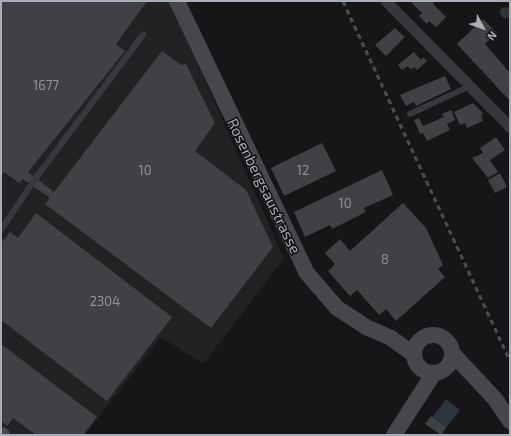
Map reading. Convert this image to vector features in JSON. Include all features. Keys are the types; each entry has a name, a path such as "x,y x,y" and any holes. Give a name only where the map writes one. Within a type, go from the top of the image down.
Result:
{"street":[{"name":"Rosenbergsaustrasse","path":"177,1 306,272 337,308 368,328 391,338 416,360"},
{"path":"386,1 510,127"},
{"path":"412,406 416,360 420,339 432,335 443,338 452,353 495,399 510,421"},
{"name":"Rosenbergsaustrasse","path":"391,338 420,339"},
{"path":"394,435 412,406 438,371 450,363 452,353"},
{"path":"416,360 424,371 438,371 477,380"}],"lane":[{"path":"1,230 36,178 143,35"},
{"path":"410,114 470,86"}],"shaded area":[{"path":"1,1 170,1 284,259 203,364 161,337 85,435 12,435 1,427"},
{"path":"503,7 507,7 509,8 509,16 503,17 500,14 500,10"},
{"path":"446,399 460,410 446,428 432,418"}],"building":[{"path":"1,1 147,1 116,44 125,51 28,172 54,192 162,51 181,65 186,64 215,123 195,151 246,190 273,247 211,328 45,204 50,198 23,179 19,183 4,172 1,176"},
{"path":"410,1 434,1 433,4 446,17 436,27 429,21 427,24 419,16 422,13"},
{"path":"483,19 497,33 485,44 510,73 510,101 457,44"},
{"path":"395,28 405,37 386,56 375,45"},
{"path":"414,52 421,60 423,57 427,61 417,70 414,67 411,70 408,66 402,70 398,65"},
{"path":"445,76 451,89 416,106 414,102 406,106 400,95"},
{"path":"473,103 484,114 481,115 483,121 467,128 465,123 460,125 454,112"},
{"path":"451,110 455,120 447,124 450,130 427,141 423,133 420,134 414,120 419,118 423,126 444,117 442,114"},
{"path":"496,137 505,150 490,160 498,172 488,178 472,158 483,153 480,148"},
{"path":"322,143 336,171 284,196 271,168"},
{"path":"382,170 393,195 364,208 366,212 332,229 330,225 305,237 294,212"},
{"path":"500,173 507,187 495,193 488,180"},
{"path":"403,203 426,228 443,265 438,269 445,277 396,321 386,309 379,315 357,290 350,296 328,271 335,264 325,253 340,239 350,251"},
{"path":"36,213 172,317 107,401 1,320 1,243 10,232 18,238"},
{"path":"1,344 97,417 83,435 36,435 13,418 7,426 1,421"},
{"path":"431,416 446,428 441,435 425,424"}],"railway":[{"path":"343,1 510,360"}]}
